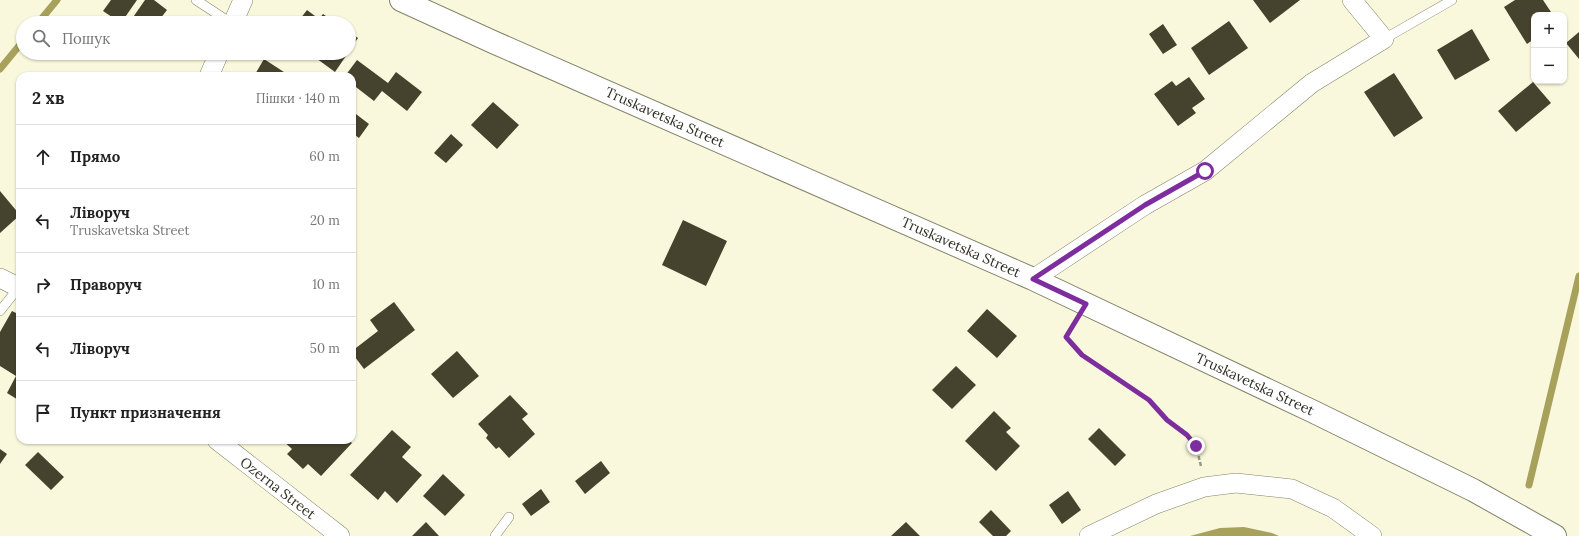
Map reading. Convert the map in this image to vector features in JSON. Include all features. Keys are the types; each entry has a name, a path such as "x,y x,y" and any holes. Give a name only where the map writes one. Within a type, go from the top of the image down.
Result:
{"main road":[{"name":"Truskavetska Street","path":"401,0 493,42 1033,279 1314,412 1466,487 1555,536"}],"street":[{"path":"235,16 243,0"},
{"path":"1033,279 1145,205 1205,171 1312,83 1384,39 1352,0"},
{"path":"211,72 216,60"},
{"path":"0,278 16,286"},
{"name":"Ozerna Street","path":"222,444 340,536"},
{"path":"1089,536 1156,504 1204,487 1236,483 1292,489 1334,508 1372,536"}],"lane":[{"path":"196,0 221,16"},
{"path":"1384,39 1452,0"},
{"path":"0,311 16,293"},
{"path":"495,536 509,517"}],"path":[{"path":"1086,304 1066,337 1082,355 1149,400 1167,420 1187,435 1196,446 1200,460 1204,487"}],"shaded area":[{"path":"1244,527 1279,536 1190,536 1220,528"}],"building":[{"path":"111,0 137,0 126,16 110,16 103,11"},
{"path":"145,0 154,0 167,10 162,16 134,16"},
{"path":"1253,0 1300,0 1270,23"},
{"path":"1515,0 1543,0 1551,12 1531,12 1531,41 1527,44 1504,7"},
{"path":"307,10 315,16 302,16"},
{"path":"1229,21 1248,48 1209,75 1191,48"},
{"path":"1163,24 1177,45 1163,54 1149,34"},
{"path":"1472,29 1490,60 1455,80 1437,50"},
{"path":"1579,32 1579,59 1567,44 1567,42"},
{"path":"263,60 266,60 284,72 256,72"},
{"path":"319,60 343,60 335,72"},
{"path":"357,60 388,83 396,72 422,92 407,111 382,91 374,101 356,87 356,72 348,72"},
{"path":"1394,73 1423,118 1394,137 1364,92"},
{"path":"1189,77 1205,99 1192,108 1196,113 1178,126 1154,94 1172,81 1176,86"},
{"path":"1531,84 1535,84 1551,103 1516,132 1498,111"},
{"path":"493,102 519,125 497,149 471,125"},
{"path":"356,114 369,124 359,138 356,136"},
{"path":"451,134 463,145 446,163 434,153"},
{"path":"0,191 16,210 16,219 0,233"},
{"path":"683,220 727,241 706,286 662,265"},
{"path":"394,302 415,330 364,369 356,358 356,348 378,331 370,320"},
{"path":"987,309 1017,336 997,358 967,331"},
{"path":"12,311 16,313 16,376 0,366 0,332"},
{"path":"457,351 479,376 453,398 431,374"},
{"path":"956,366 976,385 952,409 932,390"},
{"path":"16,376 16,399 7,393"},
{"path":"510,395 528,414 522,419 535,434 509,458 499,447 496,449 486,438 488,435 478,424"},
{"path":"994,411 1011,428 1006,432 1020,446 996,471 965,441"},
{"path":"1099,428 1126,455 1115,466 1088,439"},
{"path":"392,430 411,447 402,457 422,475 397,503 385,491 378,500 350,475"},
{"path":"286,444 351,444 321,476 308,464 303,469 287,454 292,449"},
{"path":"0,449 7,454 0,464"},
{"path":"38,452 64,477 51,490 25,465"},
{"path":"601,461 610,473 585,494 575,481"},
{"path":"443,474 465,495 445,516 423,496"},
{"path":"541,489 550,502 531,516 522,504"},
{"path":"1068,491 1081,510 1062,524 1049,505"},
{"path":"991,510 1011,531 1006,536 993,536 979,522"},
{"path":"426,522 439,536 412,536"},
{"path":"906,522 920,536 891,536"}],"waterway":[{"path":"44,16 57,0"},
{"path":"0,69 16,50"},
{"path":"1529,485 1579,276"}],"route":[{"path":"1196,446 1187,435 1167,420 1149,400 1082,355 1066,337 1086,304 1033,279 1145,205 1205,171"}]}
